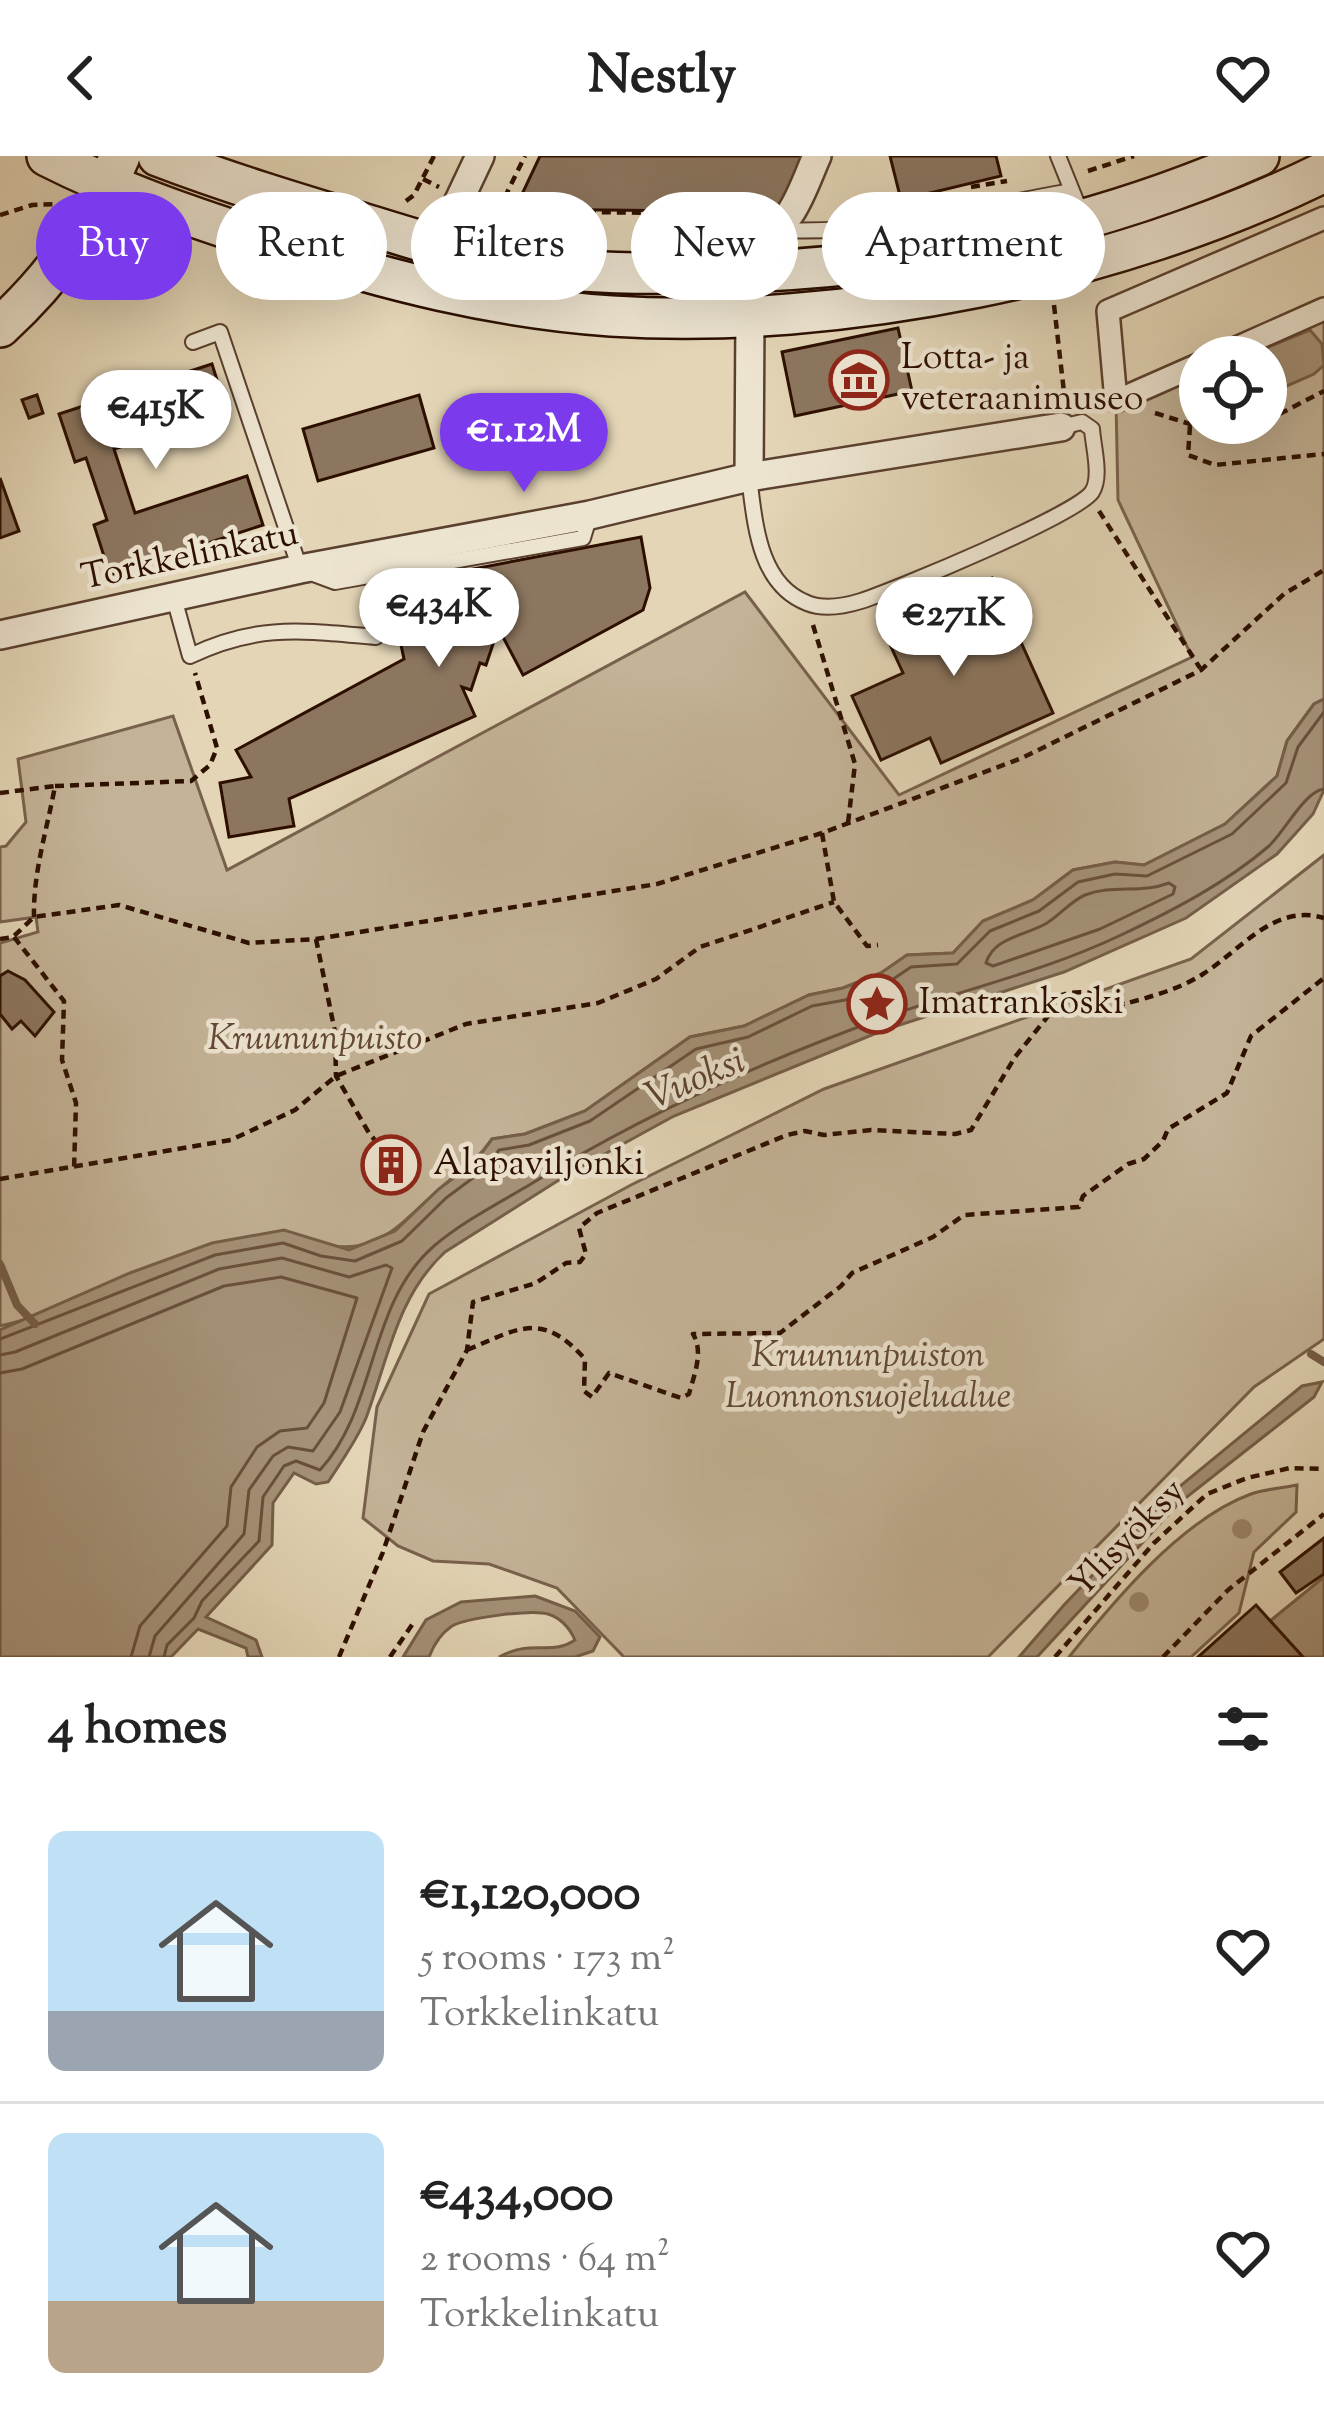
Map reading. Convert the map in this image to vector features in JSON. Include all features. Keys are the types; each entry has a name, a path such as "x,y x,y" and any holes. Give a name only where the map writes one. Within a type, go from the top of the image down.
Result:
{"main road":[{"path":"47,156 106,187 411,285"},
{"path":"158,156 411,239"},
{"path":"1105,205 1138,205 1259,156"},
{"path":"1105,255 1224,215 1324,172"},
{"path":"0,327 58,268 106,187"},
{"path":"482,300 608,316 750,314 887,300"}],"street":[{"path":"463,192 480,156"},
{"path":"798,193 817,156"},
{"path":"1179,373 1116,401 1108,311 1324,218"},
{"path":"749,477 751,300"},
{"path":"1262,336 1324,308"},
{"name":"Torkkelinkatu","path":"0,635 300,569 590,515 749,477 1061,427"}],"lane":[{"path":"1058,156 1071,192"},
{"path":"193,342 220,332 300,569"},
{"path":"749,477 756,533 767,567 806,603 828,607 860,601 1022,533 1090,496 1096,483 1092,429 1082,422 1061,427"},
{"path":"174,598 190,656 226,639 267,631 376,637"}],"path":[{"path":"507,192 525,156"},
{"path":"1064,175 1101,169 1134,156"},
{"path":"0,215 106,187"},
{"path":"1053,300 1065,405 1116,401 1179,422"},
{"path":"1287,410 1324,391"},
{"path":"1189,444 1188,455 1214,465 1324,454"},
{"path":"1090,496 1201,670"},
{"path":"0,939 14,937 34,917 119,905 249,943 316,939 657,884 822,833 1022,758 1201,670 1284,594 1324,570"},
{"path":"806,603 855,764 848,823"},
{"path":"0,793 190,781 210,765 217,748 190,656"},
{"path":"34,917 33,879 55,786"},
{"path":"822,833 833,902 867,946 878,945"},
{"path":"0,1180 232,1140 295,1110 336,1076 466,1024 598,1003 656,980 700,947 833,902"},
{"path":"339,1657 383,1552 423,1432 467,1350 473,1301 536,1283 566,1263 580,1262 586,1254 579,1228 597,1213 741,1152 805,1131 824,1136 871,1130 931,1134 971,1130 1016,1057 1053,1010 1056,997 1072,990 1105,995 1124,1004 1158,994 1202,975 1274,922 1304,912 1324,918"},
{"path":"14,937 64,1001 62,1060 76,1102 74,1170"},
{"path":"316,939 335,1032 336,1076 383,1150"},
{"path":"467,1350 525,1325 552,1332 573,1345 585,1359 584,1391 592,1397 609,1373 670,1398 681,1398 689,1394 698,1355 693,1334 780,1333 852,1274 933,1237 964,1215 1079,1207 1083,1196 1128,1164 1144,1159 1168,1129 1227,1093 1251,1036 1324,978"},
{"name":"Ylisyöksy","path":"1054,1657 1154,1543 1207,1494 1290,1468 1324,1469"},
{"path":"1163,1657 1228,1590 1324,1514"},
{"path":"390,1657 414,1622"}],"green space":[{"name":"Kruununpuisto","path":"1324,309 1324,699 1314,704 1287,741 1277,776 1225,824 1144,865 1115,862 1073,870 1033,900 983,921 953,953 907,955 881,973 809,995 744,1026 690,1037 585,1111 525,1134 492,1139 399,1225 374,1241 343,1247 324,1244 0,1326 0,943 38,932 36,917 0,922 0,847 26,822 18,759 173,716 227,870 745,592 899,795 1192,657 1118,500 1116,401 1179,373 1179,444 1287,444 1287,336 1263,336"},
{"name":"Kruununpuiston Luonnonsuojelualue","path":"1324,855 1324,1339 1254,1387 988,1657 624,1657 557,1588 489,1564 433,1561 398,1546 363,1518 377,1407 429,1294 631,1185 824,1089 1191,959"},
{"path":"1297,1485 1296,1512 1254,1552 1239,1613 1191,1657 1069,1657 1128,1587 1200,1522 1251,1494"}],"water":[{"path":"1310,330 1322,344 1324,365 1287,386 1287,339"},
{"name":"Vuoksi","path":"1324,699 1324,790 1313,814 1277,854 1186,918 1064,972 884,1030 674,1116 570,1173 445,1252 405,1308 366,1418 328,1482 316,1484 294,1473 273,1503 272,1545 206,1617 256,1640 262,1657 248,1657 246,1648 198,1629 171,1657 0,1657 0,1330 212,1243 284,1230 349,1250 395,1231 476,1161 492,1139 525,1134 585,1111 690,1037 744,1026 809,995 881,973 907,955 953,953 983,921 1033,900 1073,870 1115,862 1144,865 1225,824 1277,776 1287,741 1314,704"},
{"path":"1322,1382 1314,1397 1179,1503 1037,1657 1019,1657 1168,1496 1302,1386"},
{"path":"1324,1577 1324,1657 1303,1657 1270,1621"},
{"path":"535,1596 575,1611 600,1637 593,1651 575,1657 499,1657 575,1640 557,1618 528,1613 459,1623 441,1636 429,1657 403,1657 426,1620 461,1602"}],"building":[{"path":"540,156 811,156 794,192 631,192 631,210 607,210 607,192 523,192"},
{"path":"890,156 996,156 1001,176 934,192 899,192"},
{"path":"898,328 912,391 795,416 782,352"},
{"path":"212,364 227,412 114,449 135,513 247,476 263,525 110,575 94,525 107,520 86,458 75,462 59,414"},
{"path":"37,395 43,413 29,418 22,400"},
{"path":"419,395 434,448 318,481 303,429"},
{"path":"0,478 19,531 0,538"},
{"path":"641,537 650,588 643,610 523,675 503,637 495,638 471,690 462,687 475,716 289,799 294,826 229,837 220,783 251,777 236,750 404,659 393,608 442,598 431,577"},
{"path":"992,578 1053,713 941,763 930,738 881,760 852,696 903,673 882,627"},
{"path":"8,971 25,980 54,1012 35,1036 21,1021 12,1029 0,1014 0,976"},
{"name":"Alapaviljonki","path":"391,1151 401,1161 391,1171 381,1161"},
{"path":"1324,1538 1324,1574 1296,1593 1280,1572"},
{"path":"1256,1605 1303,1657 1198,1657"}],"waterway":[{"path":"0,1264 17,1305 35,1324"},
{"path":"1311,1354 1324,1362"}],"place":[{"name":"Lotta- ja veteraanimuseo","path":"859,380"},
{"name":"Imatrankoski","path":"877,1004"},
{"name":"Alapaviljonki","path":"391,1165"}]}
